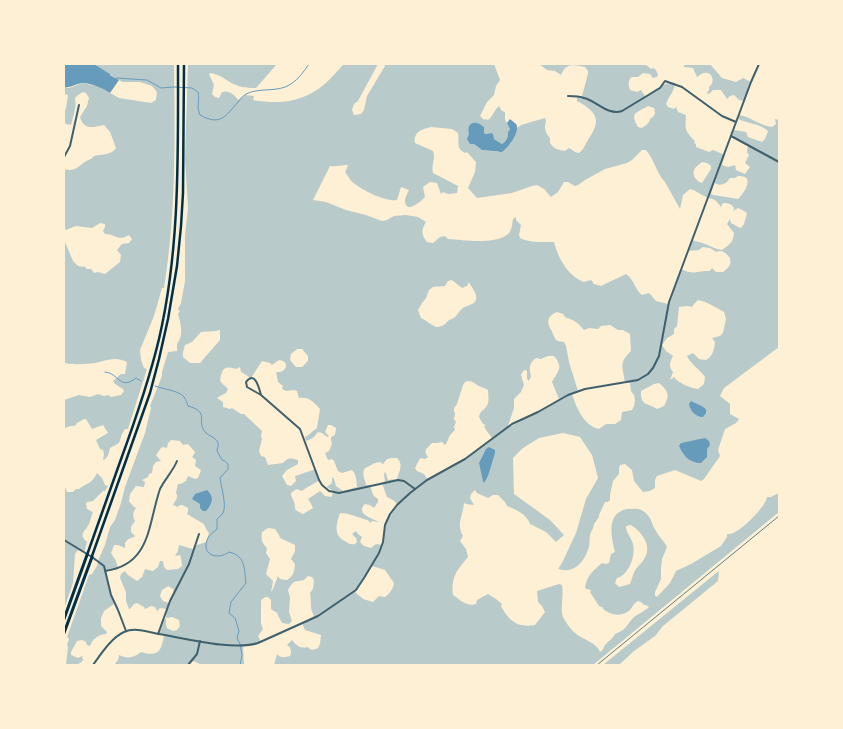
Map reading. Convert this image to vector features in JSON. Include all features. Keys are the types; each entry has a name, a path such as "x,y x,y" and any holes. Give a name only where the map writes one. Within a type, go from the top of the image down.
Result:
{"highway":[{"path":"64,619 139,410 162,322 172,262 177,202 178,64"},
{"path":"64,633 150,393 168,319 177,266 181,226 184,64"}],"street":[{"path":"92,665 120,634 126,631 133,630 200,642 254,645 318,616 356,590 380,553 385,525 390,514 397,505 427,480 465,459 512,424 568,395 585,389 638,380 648,374 659,356 669,302 759,64"},
{"path":"568,96 584,98 611,112 617,113 660,88 664,81 682,87 722,116 736,122"},
{"path":"64,157 70,146 79,105"},
{"path":"731,136 779,162"},
{"path":"261,395 255,379 248,379 246,382 248,387 261,395 300,429 319,480 329,490 344,492 398,480 407,483 415,489"},
{"path":"105,571 126,565 135,558 142,548 160,489 177,461"},
{"path":"158,634 170,601 189,564 199,534"},
{"path":"64,540 102,564 111,595 126,631"},
{"path":"188,665 197,654 200,642"}],"shaded area":[{"path":"94,64 174,64 173,205 164,288 162,288 154,316 140,350 141,360 144,368 147,369 128,429 125,429 119,443 110,448 107,457 103,460 103,450 100,449 96,440 108,433 103,425 92,429 86,419 84,419 76,425 64,429 64,400 79,395 90,397 98,394 111,397 121,395 124,391 123,389 113,381 121,374 125,374 127,362 115,359 92,363 64,364 64,240 73,261 78,266 91,269 94,273 105,274 120,262 121,255 117,250 122,244 129,243 132,239 129,235 119,238 105,234 103,231 105,224 100,223 92,228 76,226 66,230 64,227 64,169 76,169 94,156 109,153 116,148 110,132 104,125 90,127 82,121 80,117 87,106 89,98 86,93 83,92 75,98 71,125 64,122 68,95 64,94 64,87 69,88 83,83 104,88 119,98 151,103 156,100 157,92 152,86 140,82 122,82"},
{"path":"188,64 277,64 256,88 239,86 211,73 209,74 214,85 212,94 219,98 222,92 229,92 238,100 245,95 254,96 253,100 285,102 301,98 323,86 344,64 378,64 358,101 354,104 352,110 354,115 361,114 364,110 367,96 385,66 384,64 494,64 500,80 494,95 487,102 480,116 484,120 488,120 499,106 505,112 505,120 510,127 507,139 502,144 494,139 491,133 484,133 484,127 481,125 469,134 470,144 474,144 482,150 498,152 510,144 517,128 521,125 545,118 545,130 550,138 550,143 560,150 565,151 569,148 579,153 593,131 596,118 587,107 577,101 577,96 582,96 588,74 585,67 568,66 561,75 555,71 547,70 539,64 645,64 651,69 653,68 656,70 657,77 653,78 650,74 643,73 638,77 632,77 629,83 630,90 637,92 641,90 645,96 663,85 675,83 666,104 674,109 676,107 678,112 686,115 686,130 695,141 696,147 709,152 713,150 725,155 722,165 728,167 735,165 736,170 745,174 750,167 745,163 749,155 747,152 748,145 732,136 734,130 746,132 748,137 762,142 768,131 765,128 738,119 739,115 772,127 776,124 775,119 779,120 779,347 724,388 720,396 730,404 730,414 739,419 736,423 725,429 718,450 720,456 701,481 675,470 657,476 655,488 643,492 634,481 632,470 625,464 620,465 619,474 613,481 610,500 605,502 594,524 590,535 589,547 584,557 578,566 564,570 558,569 576,533 586,499 598,478 592,455 580,437 563,433 539,438 523,448 513,458 514,494 550,520 564,535 556,542 546,532 530,524 520,512 507,506 498,495 488,498 477,493 475,490 470,498 474,505 464,503 460,524 463,536 460,541 466,549 468,557 456,574 453,583 453,595 473,605 476,604 477,600 488,594 502,604 501,606 507,616 514,622 529,626 535,625 545,612 538,602 537,591 559,584 562,585 562,614 564,619 573,632 593,644 600,652 615,634 649,607 638,601 625,613 612,614 599,606 590,592 591,590 585,588 591,574 602,563 609,563 611,554 615,552 612,526 616,515 621,511 638,509 643,511 650,518 654,528 667,547 662,559 661,579 655,592 657,597 670,583 676,571 721,546 727,534 739,530 749,522 763,506 767,497 779,493 779,512 593,665 274,665 277,654 282,657 290,656 291,650 287,645 292,640 295,644 303,648 308,647 311,650 318,648 320,644 321,635 305,630 302,623 314,616 310,593 313,589 314,580 308,576 304,580 294,582 288,590 290,598 289,612 292,621 289,624 282,623 277,613 271,609 271,600 268,597 261,601 261,624 263,629 258,636 261,642 243,646 244,665 202,665 193,661 188,665 114,665 119,655 130,657 136,656 141,652 151,654 158,652 162,646 164,636 158,633 166,618 167,609 160,608 157,611 155,607 151,606 145,609 137,603 129,609 126,601 126,592 120,578 121,574 125,571 137,581 142,577 145,569 153,571 158,567 160,561 163,561 164,567 167,570 178,569 182,566 180,555 175,556 179,545 193,549 194,546 206,542 209,533 204,524 187,514 188,508 182,505 178,507 173,505 177,498 178,484 186,481 188,476 195,479 198,478 201,470 195,466 196,460 192,457 195,452 188,444 183,445 180,441 171,440 167,448 161,448 156,455 161,461 156,462 152,473 142,480 145,482 144,487 136,486 130,494 129,501 136,508 133,515 135,521 131,527 131,532 135,536 128,539 125,543 125,548 114,545 111,553 118,568 105,572 114,604 104,611 101,618 101,626 107,632 96,637 90,646 82,640 77,641 71,655 78,658 82,656 83,660 77,664 66,665 69,639 67,637 89,575 92,574 97,566 110,527 115,520 145,433 150,406 162,376 168,352 177,351 177,344 181,337 178,314 180,311 178,309 185,281 185,235 188,208 185,159","holes":["648,106 654,108 655,113 642,128 638,127 634,119 637,112","431,127 452,129 458,133 460,149 465,153 467,152 476,162 475,172 468,188 477,198 512,193 537,185 544,189 551,197 558,192 564,182 575,186 578,185 605,169 627,163 642,150 646,150 680,209 683,195 690,189 715,200 721,207 723,203 728,204 734,208 733,211 738,208 747,213 741,228 731,223 730,219 727,224 734,233 734,236 731,243 722,250 692,240 688,251 699,250 703,247 710,248 716,252 722,251 730,258 730,264 723,272 716,272 712,268 710,271 693,272 681,269 668,304 656,301 649,293 642,295 626,274 601,286 594,284 591,280 584,282 578,279 564,266 554,242 532,241 520,238 521,225 516,220 516,217 513,219 509,233 495,240 448,239 445,236 440,237 433,243 427,242 425,239 422,232 426,222 418,217 394,216 382,221 326,202 313,200 330,166 345,165 348,165 345,172 352,182 375,195 397,200 401,187 409,190 405,201 408,207 411,207 425,197 423,187 430,182 437,183 441,194 443,192 448,194 457,193 458,186 433,173 433,151 415,143 415,136 419,132","702,162 711,166 702,183 694,175 696,167","738,176 743,176 748,181 745,190 738,199 711,194 714,183 720,185 726,183 730,178","452,280 462,288 467,286 469,282 475,293 476,300 460,310 455,317 444,325 436,327 421,318 418,310 429,290 433,287 445,286 448,281","698,300 724,312 726,319 723,333 712,338 715,342 712,355 706,360 699,359 693,353 687,356 705,377 704,384 698,389 682,384 674,377 670,380 673,372 670,368 673,356 662,345 667,338 674,334 679,307 692,307","557,312 563,314 566,318 576,322 584,330 589,328 598,329 601,326 610,325 630,334 631,351 624,359 623,369 625,383 630,383 635,400 632,410 622,412 621,420 615,424 606,424 599,429 589,424 581,415 572,394 578,391 566,346 564,342 556,340 549,325 548,320 550,316","220,330 220,340 200,363 190,363 183,357 185,345 192,342 201,332","297,349 302,349 308,356 308,361 302,367 296,367 290,360 291,354","548,356 554,356 557,360 559,369 552,382 559,399 512,426 508,426 514,408 514,399 521,392 524,385 521,375 523,371 527,371 527,379 529,381 532,362 536,358 541,359","279,360 285,363 286,368 276,372 278,382 283,386 282,389 297,391 299,398 308,399 320,409 317,428 305,437 306,441 313,438 318,432 327,437 329,436 325,432 328,425 336,428 335,435 331,437 332,444 329,451 325,453 328,460 332,459 334,461 338,471 342,473 352,470 354,472 357,487 343,491 336,486 332,477 332,483 327,487 334,492 331,497 325,496 320,491 308,499 313,508 303,514 295,509 291,493 297,489 302,491 320,480 316,469 295,476 296,481 291,486 287,485 282,476 287,470 298,464 298,460 290,458 283,463 268,465 265,457 261,456 259,451 262,431 244,414 232,408 223,407 223,402 217,398 226,393 228,389 220,380 224,369 240,367 241,372 251,378 262,361 272,365","465,382 471,382 488,390 488,403 479,417 483,424 486,425 484,426 492,438 464,460 428,480 424,474 415,468 421,458 425,459 428,457 425,451 432,443 442,442 446,444 450,435 455,430 454,408","659,383 668,394 664,406 657,409 643,402 641,391","691,401 706,409 694,412 690,408","397,458 401,466 397,479 388,480 385,471 385,481 382,483 387,497 397,504 387,519 382,545 376,544 371,548 364,546 360,542 362,537 356,531 352,534 357,542 349,544 338,535 337,524 340,513 368,520 370,523 372,521 379,522 363,513 362,507 365,504 374,508 378,502 378,499 373,495 370,485 366,485 363,474 365,468 380,462 383,464 387,459","631,525 645,540 647,550 643,560 634,572 630,584 619,587 615,583 617,578 628,569 633,554 634,548 626,526","268,528 275,529 280,538 295,545 295,551 291,559 295,564 291,577 287,580 280,579 278,576 271,592 273,581 266,574 270,559 266,553 267,548 263,543 262,532","372,566 385,570 394,583 392,589 385,597 379,596 373,602 363,599 355,592","168,586 173,589 174,593 169,603 163,601 160,596 162,590","172,617 179,620 180,626 177,630 173,631 167,628 166,624 166,618"]},
{"path":"684,64 710,64 722,78 736,82 743,78 751,82 744,101 739,100 734,95 727,99 721,90 713,90 709,94 707,93 713,80 711,75 703,73 697,77 693,68 684,67"},
{"path":"97,473 105,485 108,486 93,501 86,504 87,509 93,512 89,524 83,533 83,537 87,542 84,553 78,550 75,554 73,583 64,609 64,484 67,492 73,492 91,481"},
{"path":"719,571 718,581 663,626 655,636 619,665 603,665 715,574"}],"water":[{"path":"64,64 94,64 119,80 110,93 86,83 64,87"},
{"path":"510,119 516,124 517,131 502,152 482,150 474,144 470,144 467,139 470,124 475,123 484,127 484,133 493,134 494,139 502,144 505,142 510,129 507,123"},
{"path":"691,401 706,409 703,417 696,415 692,411 689,404"},
{"path":"705,438 709,441 710,445 707,449 707,457 701,463 693,462 687,458 679,446 681,443"},
{"path":"489,447 495,450 495,453 484,483 479,463"},
{"path":"207,490 211,495 212,501 206,511 203,511 200,508 200,504 192,499 195,494"}],"waterway":[{"path":"116,78 147,80 161,88 192,88 198,92 200,115 217,120 226,116 246,94 286,87 291,84 309,64"},
{"path":"105,372 114,375 126,383 136,378 141,381"},
{"path":"155,386 179,393 184,397 188,406 199,411 203,429 215,438 218,445 217,451 222,460 228,464 228,469 220,478 224,510 217,519 217,529 208,538 206,548 208,552 215,556 224,555 229,552 235,554 243,564 246,583 231,602 229,613 235,618 239,631 237,638 242,655 240,665"}],"railway":[{"path":"597,665 779,516"}]}
